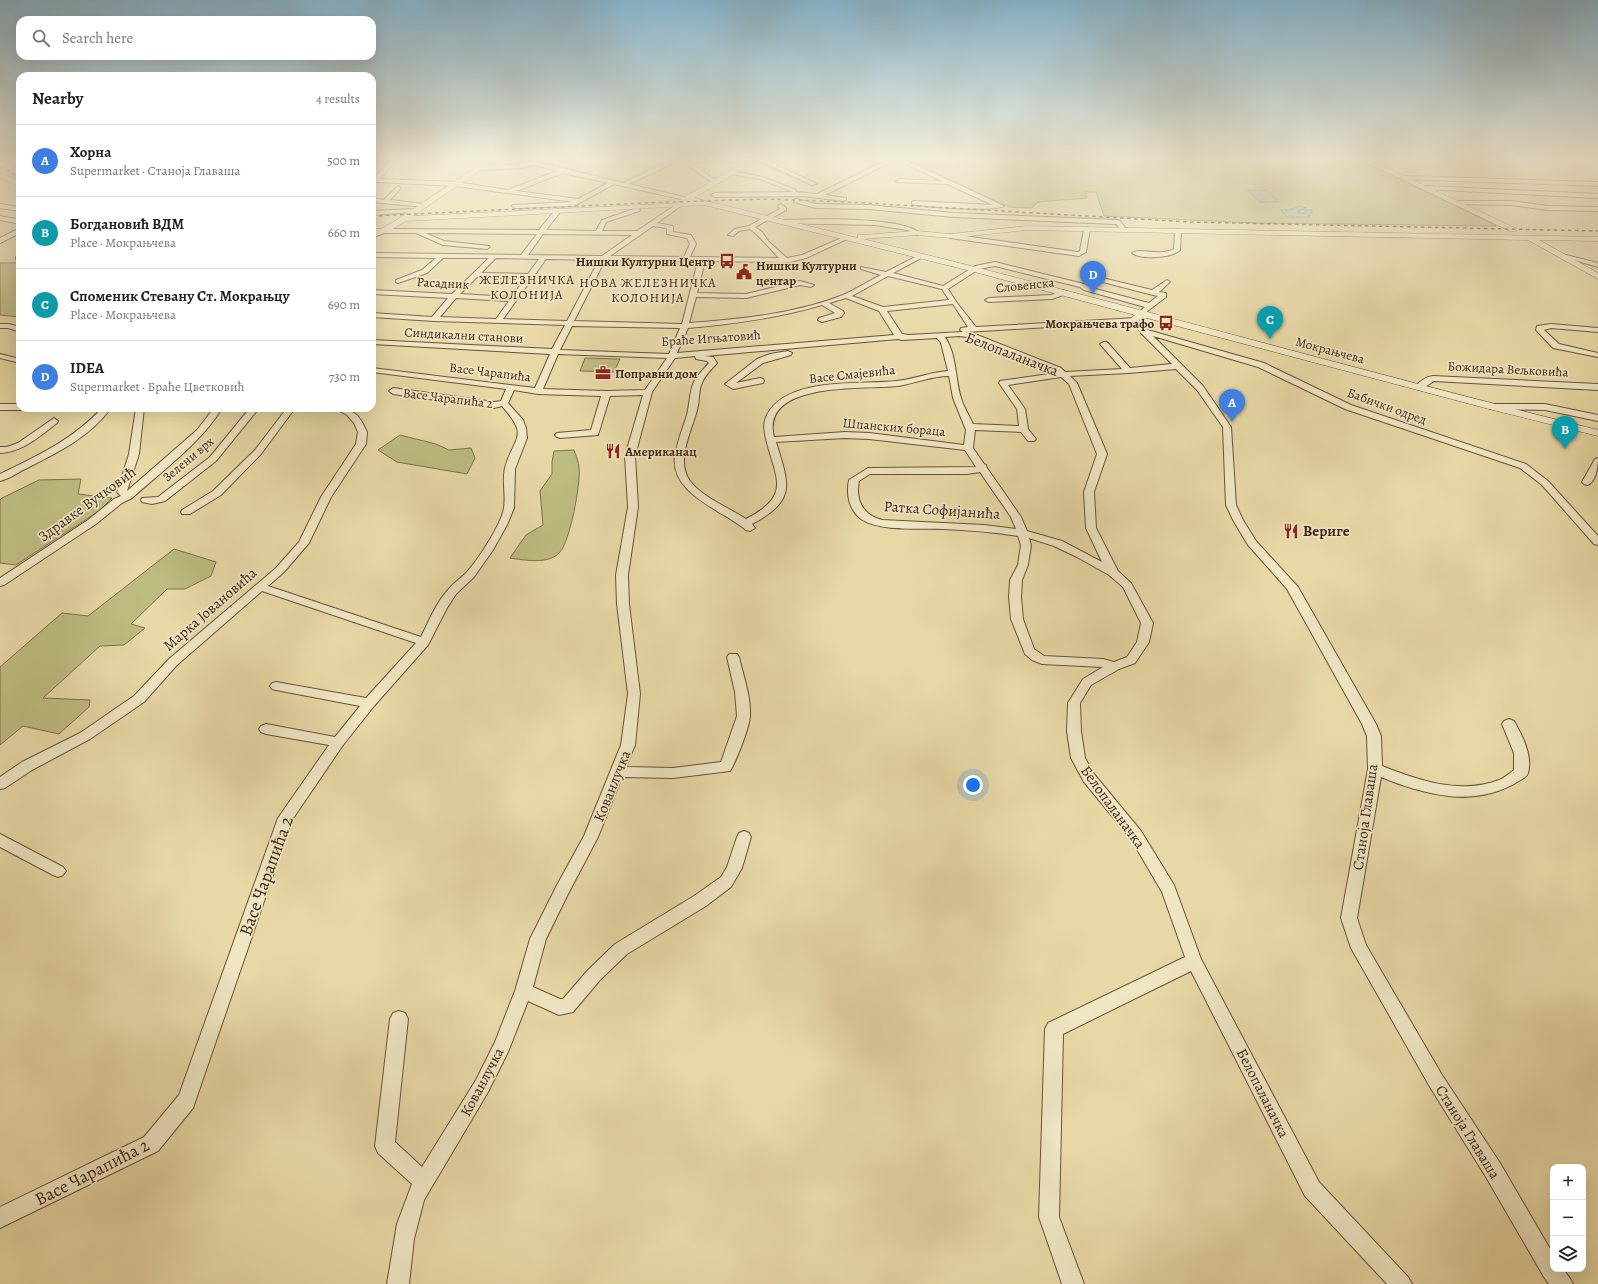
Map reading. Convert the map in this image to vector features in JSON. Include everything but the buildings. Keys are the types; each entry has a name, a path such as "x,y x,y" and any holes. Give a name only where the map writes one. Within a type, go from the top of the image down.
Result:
{"street":[{"path":"5,219 16,221"},
{"path":"376,234 404,219"},
{"path":"523,257 540,232 551,219"},
{"path":"598,232 604,221 610,219"},
{"path":"538,391 555,352 603,258 659,219"},
{"path":"730,235 742,229 751,227 766,219"},
{"name":"Мокрањчева","path":"766,219 974,269 1063,292 1138,317 1598,433"},
{"path":"1057,219 1118,222 1124,230"},
{"path":"1492,219 1515,230 1598,276"},
{"path":"780,222 813,221 884,225 908,228 917,233"},
{"path":"652,224 671,227 669,233 690,236 693,244 686,259"},
{"path":"751,227 760,233 767,243 785,260"},
{"path":"950,236 1021,228 1598,239"},
{"path":"376,255 785,260 804,257 846,238 917,233 950,236 1079,254 1083,252 1087,229"},
{"path":"376,231 638,233"},
{"path":"416,231 443,242 487,248"},
{"path":"1135,253 1174,252 1177,250 1178,231"},
{"path":"0,241 16,232"},
{"path":"1556,252 1596,263"},
{"path":"398,281 428,270 442,256"},
{"path":"376,316 570,324 685,326 764,317 823,303 846,296 920,256"},
{"path":"434,319 454,296 494,257"},
{"path":"498,321 544,257"},
{"name":"Кованлучка","path":"398,1284 404,1237 411,1207 423,1181 482,1086 502,1046 523,991 538,939 562,890 591,837 628,745 634,694 625,624 622,575 633,507 630,456 648,392 672,356 685,326 702,259"},
{"path":"944,288 974,269 984,265 995,264 1084,286 1086,289 1150,306"},
{"path":"863,268 944,288 974,330"},
{"path":"475,275 530,276"},
{"path":"1084,286 1094,278 1163,295 1138,317"},
{"path":"1153,293 1167,282"},
{"path":"693,296 746,296 800,283 811,286"},
{"name":"Расадник","path":"376,292 513,299"},
{"name":"Словенска","path":"989,300 1052,297 1063,292"},
{"path":"846,296 882,309 955,303"},
{"path":"822,320 840,313 823,303"},
{"path":"882,309 899,336"},
{"name":"Браће Игњатовић","path":"555,352 672,356 1138,317"},
{"name":"Станоја Главаша","path":"1138,317 1144,330 1200,388 1227,427 1231,505 1238,520 1252,543 1292,587 1369,724 1374,736 1374,769 1349,918 1359,948 1436,1081 1493,1170 1551,1270 1562,1284"},
{"path":"0,326 9,326 16,329"},
{"path":"1598,330 1551,326 1540,328 1540,330 1556,346 1598,356"},
{"name":"Бабички одред","path":"1144,330 1249,361 1348,407 1523,466 1545,483 1598,542"},
{"name":"Белопаланачка","path":"899,336 907,338 959,334 969,335 1048,365 1065,374 1073,383 1102,454 1089,492 1090,528 1114,573 1127,585 1147,623 1143,642 1131,660 1115,666 1087,682 1074,703 1074,731 1078,758 1089,778 1136,835 1169,890 1194,961 1312,1189 1401,1284"},
{"path":"940,336 945,343 957,398 970,427 968,448"},
{"name":"Браће Игњатовић","path":"760,381 733,386 729,384 753,365 773,356 866,343 868,339"},
{"name":"Синдикални станови","path":"376,342 555,352"},
{"path":"1104,344 1128,371"},
{"path":"0,356 16,360"},
{"name":"Васе Смајевића","path":"672,356 681,358 705,357 713,362 697,384 693,413 681,448 680,468 682,477 696,492 749,527 775,505 782,493 781,478 767,431 768,422 778,407 796,395 818,389 898,383 952,373"},
{"path":"1031,440 1024,429 1021,409 1003,383 1065,374 1128,371 1179,366"},
{"name":"Васе Чарапића","path":"376,371 538,391 606,394 648,392"},
{"name":"Божидара Вељковића","path":"1419,387 1427,380 1433,378 1598,387"},
{"name":"Васе Чарапића 2","path":"504,403 510,388"},
{"name":"Васе Чарапића 2","path":"392,391 494,406 504,403"},
{"path":"560,435 595,433 606,394"},
{"name":"Васе Чарапића 2","path":"0,1218 151,1144 186,1101 285,818 338,742 369,703 424,642 441,608 452,592 470,576 488,550 502,525 509,508 510,469 522,438 522,428 519,420 504,403"},
{"path":"0,407 16,407"},
{"name":"Мокрањчева","path":"1493,407 1545,407 1598,418"},
{"path":"0,478 79,434 95,422 104,412"},
{"path":"128,496 122,492 134,454 139,412"},
{"name":"Здравке Вучковић","path":"0,583 92,522 118,501 128,496 200,432 216,412"},
{"name":"Зелени врх","path":"146,500 152,501 161,499 212,459 252,412"},
{"path":"186,512 217,493 258,452 288,412"},
{"name":"Марка Јовановића","path":"0,784 27,766 85,736 139,699 173,662 280,570 304,543 326,497 361,444 363,435 359,423 348,412"},
{"path":"0,450 16,447 54,421"},
{"path":"970,427 1024,429"},
{"name":"Шпанских бораца","path":"770,440 831,435 869,436 968,448"},
{"name":"Ратка Софијанића","path":"968,448 983,467 1016,517 1023,533 1026,545 1024,565 1016,580 1015,597 1017,619 1029,651 1042,660 1103,663 1115,666"},
{"path":"1588,482 1590,474 1598,462"},
{"name":"Ратка Софијанића","path":"983,467 978,470 966,471 868,471 854,480 852,492 858,509 864,516 881,523 1023,533 1047,539 1114,573"},
{"path":"260,587 424,642"},
{"path":"618,772 673,773 725,767 729,761 744,716 741,692 733,657"},
{"path":"276,686 369,703"},
{"path":"1374,769 1402,780 1449,790 1468,791 1502,785 1521,772 1522,764 1522,756 1509,724"},
{"path":"266,729 338,742"},
{"path":"523,991 559,1007 567,1006 594,975 621,950 700,901 726,882 734,868 744,836"},
{"path":"0,840 58,870"},
{"path":"1073,1284 1049,1217 1054,1029 1194,961"},
{"path":"399,1019 385,1146 423,1181"}],"shaded area":[{"path":"1167,219 1482,219 1496,226 1254,223"},
{"path":"0,263 16,263 16,317 0,315"},
{"path":"585,358 620,359 614,372 580,371"},
{"path":"400,435 436,444 449,450 471,448 475,458 467,474 397,462 378,450"},
{"path":"574,450 579,466 578,486 571,525 564,546 560,552 550,559 536,561 510,558 526,535 543,525 540,491 552,474 554,451"},
{"path":"81,479 78,494 112,498 99,511 16,565 0,563 0,500 39,480"},
{"path":"174,549 216,562 211,576 185,589 167,589 131,624 145,628 124,645 100,646 43,698 90,700 89,707 59,734 23,726 0,745 0,667 62,613 88,616"}],"railway":[{"path":"1136,219 1189,222 1598,231"}],"place":[{"name":"Нишки Културни Центр","path":"727,261"},
{"name":"Нишки Културни центар","path":"744,272"},
{"name":"IDEA","path":"1093,294"},
{"name":"Мокрањчева трафо","path":"1166,323"},
{"name":"Споменик Стевану Ст. Мокрањцу","path":"1270,339"},
{"name":"Поправни дом","path":"603,373"},
{"name":"Хорна","path":"1232,422"},
{"name":"Богдановић ВДМ","path":"1565,449"},
{"name":"Американац","path":"613,451"},
{"name":"Вериге","path":"1291,531"}],"district":[{"name":"ЖЕЛЕЗНИЧКА КОЛОНИЈА","path":"527,286"},
{"name":"НОВА ЖЕЛЕЗНИЧКА КОЛОНИЈА","path":"648,290"}]}
